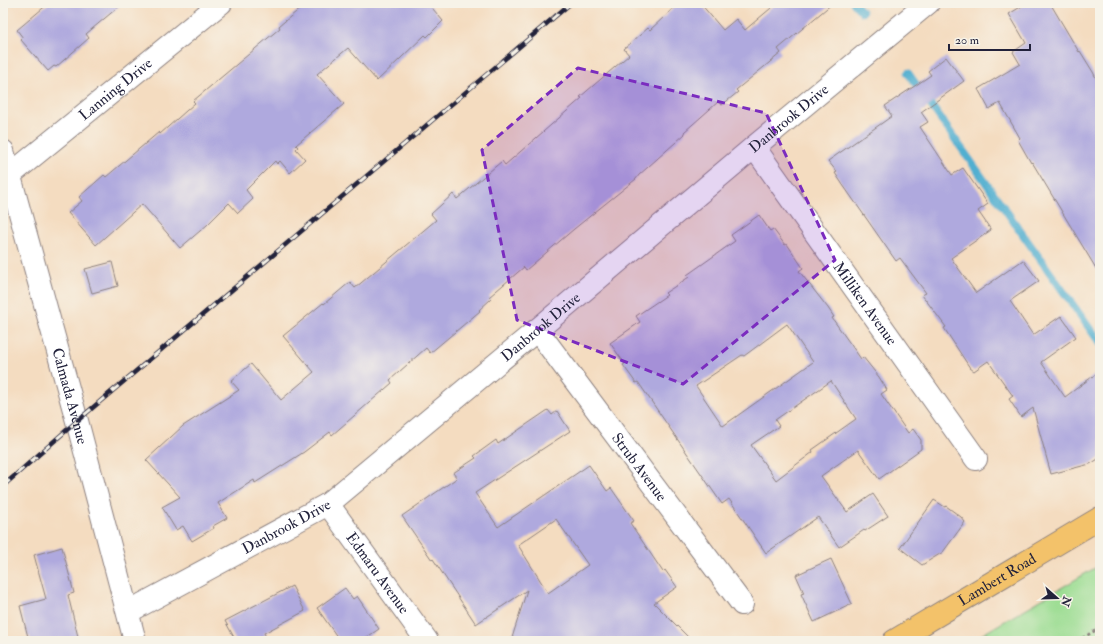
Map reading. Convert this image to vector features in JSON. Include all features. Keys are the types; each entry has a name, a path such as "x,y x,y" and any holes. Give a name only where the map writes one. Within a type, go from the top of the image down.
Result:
{"main road":[{"name":"Lambert Road","path":"894,641 1100,518"}],"street":[{"name":"Lanning Drive","path":"10,175 221,3"},
{"name":"Danbrook Drive","path":"128,612 328,504 928,3"},
{"name":"Milliken Avenue","path":"754,147 976,459"},
{"name":"Calmada Avenue","path":"3,151 128,612 134,641"},
{"name":"Strub Avenue","path":"537,330 742,604"},
{"name":"Edmaru Avenue","path":"328,504 427,641"}],"path":[{"path":"1077,641 1100,628"}],"highlighted area":[{"path":"578,68 766,113 835,260 683,384 517,320 482,150"}],"green space":[{"path":"1100,565 1100,641 971,641"}],"building":[{"path":"49,3 123,3 86,34 89,38 56,67 54,66 48,71 21,40 23,38 17,30"},
{"path":"307,3 428,3 443,21 427,37 425,35 377,81 348,48 317,74 344,104 296,145 298,147 296,149 305,159 290,173 280,161 277,164 275,161 246,190 253,199 238,213 229,203 207,225 180,248 142,204 96,245 68,213 82,201 79,197 104,175 106,177 159,132 160,134 195,103 193,101 280,28 279,26"},
{"path":"679,3 700,3 723,30 736,19 745,30 777,3 833,3 778,49 781,53 736,90 738,92 722,105 718,102 684,132 685,134 636,179 526,270 524,267 489,297 491,299 479,310 480,311 430,353 426,348 390,380 392,383 332,435 330,432 304,452 255,483 254,480 218,503 227,518 213,526 214,528 192,541 183,526 176,530 162,507 180,497 146,460 183,426 239,390 231,381 251,364 281,400 314,372 283,336 350,282 355,288 436,220 431,214 453,194 457,199 502,161 505,165 629,55 624,49 648,28 650,30"},
{"path":"1027,3 1050,3 1079,52 1080,51 1093,72 1100,86 1100,275 1032,162 1031,163 1018,140 1020,138 1000,103 989,109 978,89 1020,64 1013,52 1026,43 1009,14"},
{"path":"946,57 964,81 921,112 928,122 920,127 952,175 963,168 988,204 978,211 991,230 951,258 976,293 1023,260 1039,281 1010,301 1033,335 1061,316 1076,337 1041,362 1065,397 1100,371 1100,458 1090,464 1051,474 1033,408 1021,417 1009,399 1013,396 988,361 974,371 970,368 944,328 946,327 922,295 926,293 900,258 896,261 835,173 837,172 828,161 892,116 885,106 931,75 928,71"},
{"path":"759,215 770,231 773,229 785,245 787,244 803,268 799,271 828,308 834,317 832,318 861,359 863,357 879,377 887,390 881,394 908,433 913,429 921,440 921,449 879,479 858,450 821,476 847,512 873,494 888,516 839,547 818,517 766,553 729,499 722,504 638,382 636,383 623,365 625,364 610,343 640,322 636,316 667,295 665,293 689,277 687,275 735,241 731,235","holes":["787,324 813,362 723,426 696,386 742,355 744,356","831,381 856,419 812,450 813,452 776,480 751,445 779,426 775,420"]},
{"path":"112,262 118,286 92,293 85,269"},
{"path":"548,410 552,415 557,411 570,431 475,493 498,527 589,465 607,491 611,488 634,521 630,523 663,572 665,570 677,587 654,603 692,641 511,641 527,590 476,624 433,559 432,560 402,516 457,478 453,473 476,458 474,456 496,440 498,444","holes":["556,519 588,565 548,593 518,545"]},
{"path":"934,500 945,507 946,506 961,517 965,522 943,552 922,565 900,548"},
{"path":"62,547 74,593 68,595 79,641 31,641 30,636 28,637 20,606 46,599 34,555"},
{"path":"831,559 852,604 814,622 801,594 804,593 796,575"},
{"path":"292,586 305,611 264,633 268,641 236,641 225,621"},
{"path":"345,588 353,599 357,596 379,629 361,641 340,641 317,608"}],"waterway":[{"path":"854,3 862,12"},
{"path":"908,73 1100,343"}],"railway":[{"path":"3,486 77,421 571,3"}]}
